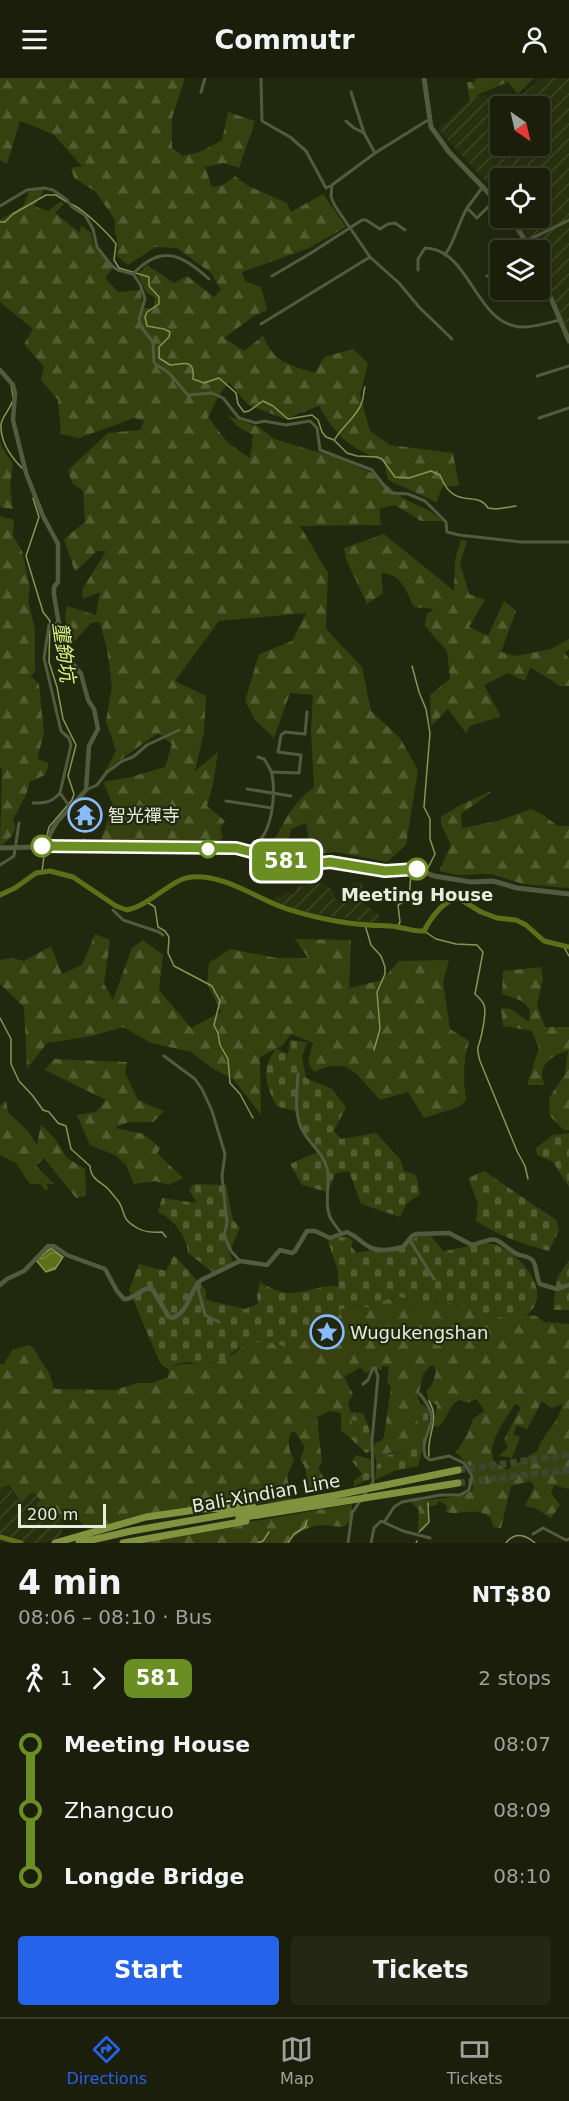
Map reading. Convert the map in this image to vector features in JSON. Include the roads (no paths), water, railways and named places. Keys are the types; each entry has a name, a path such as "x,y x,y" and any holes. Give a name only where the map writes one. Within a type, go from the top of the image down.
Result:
{"highway":[{"name":"Bali-Xindian Line","path":"382,1491 458,1470"},
{"name":"Bali-Xindian Line","path":"79,1543 313,1506 382,1491 458,1483"},
{"name":"Bali-Xindian Line","path":"96,1543 303,1501 338,1499"},
{"path":"55,1543 118,1524 173,1513 303,1501"},
{"path":"123,1543 165,1530"}],"main road":[{"path":"424,78 428,120 431,127 441,143 490,193"},
{"path":"550,296 569,341"},
{"path":"0,848 85,843 205,849 236,848 290,862 312,864 330,862 385,871 421,871 438,877 471,882 493,881 517,888 569,894"}],"street":[{"path":"201,92 205,78"},
{"path":"261,78 262,121 296,141 306,152 326,188 375,153 428,120"},
{"path":"351,92 364,133 375,153"},
{"path":"346,121 364,133"},
{"path":"332,185 331,197 349,228 370,257 410,294 419,307 452,339"},
{"path":"445,255 467,208 483,187"},
{"path":"0,206 27,190 44,188 53,190 85,215 93,229 97,247 112,266 134,274 140,284 145,299 139,319 141,327 153,342 154,363 169,373 188,395 212,393 223,398 239,418 256,423 264,421 286,425 310,421 317,428 320,450 372,470 392,493 408,494 425,501 446,522 447,532 521,542 569,542"},
{"path":"467,208 477,218 490,205"},
{"path":"272,276 362,220 380,229 395,223 405,230"},
{"path":"528,240 569,220"},
{"path":"418,270 418,259 425,248 434,248 463,272 488,306 507,324 519,327 560,320"},
{"path":"134,274 145,262 158,255 169,254 190,264 209,279"},
{"path":"261,324 370,257"},
{"path":"537,376 569,366"},
{"path":"0,370 13,385 15,393 13,420 27,473 43,516 58,544 58,582 54,587 54,596 65,654 81,674 98,729 89,746 86,790"},
{"path":"539,417 569,408"},
{"path":"33,803 48,803 60,793 71,745 69,738 61,730 45,657 49,625 60,623"},
{"path":"272,772 299,773 301,755 278,752 281,735 285,732 305,734 307,712"},
{"path":"46,846 50,834 69,805 86,790 97,785 107,772 122,761 133,757 147,745 179,730"},
{"path":"216,848 224,843 250,846 260,841 271,820 272,772 264,759 258,757"},
{"path":"247,789 291,796"},
{"path":"60,793 69,805"},
{"path":"226,801 272,808"},
{"path":"0,865 14,856 18,823"},
{"path":"113,910 123,920 163,935"},
{"path":"164,1056 195,1079 212,1111 225,1154 222,1176 227,1223 224,1235 231,1251 240,1261"},
{"path":"298,1074 296,1107 302,1128 324,1161 329,1178 327,1203 330,1218 342,1234"},
{"path":"0,1285 24,1271 50,1245 75,1258 105,1269 124,1299 131,1298 139,1291 149,1288 153,1290 171,1318 184,1311 197,1284 240,1261 267,1265 280,1250 292,1253 296,1251 307,1231 315,1231 330,1238 347,1232 357,1236 366,1246 374,1250 398,1249 416,1234 443,1232 461,1238 472,1245 499,1239 515,1253 531,1258 540,1284 557,1288 569,1285"},
{"path":"409,1239 434,1279"},
{"path":"197,1284 205,1315 219,1322"},
{"path":"348,1543 352,1513 373,1482 372,1440 378,1376 375,1368 363,1384"},
{"path":"371,1543 374,1528 381,1521 385,1521 394,1507 402,1502 441,1495 460,1495 467,1492 470,1486 472,1476 460,1460 449,1456 430,1460 425,1456 424,1449 432,1424 432,1408 420,1394"},
{"path":"385,1521 402,1531 430,1538"},
{"path":"533,1534 543,1528 566,1540 569,1539"}],"water":[{"path":"51,1248 63,1257 55,1269 46,1272 36,1260"}],"waterway":[{"path":"0,222 5,222 13,214 46,195 56,195 67,202"},
{"path":"71,204 95,222 116,244 114,260 119,268 149,277 149,286 159,297 159,304 147,312 145,317 147,326 170,332 169,337 159,347 159,358 170,365 184,363 190,365 193,379 204,383 219,378 236,393 238,404 244,412 263,401 288,419 312,415 318,420 326,437 334,440 347,453 382,459 395,477 409,478 431,471 440,475 446,486 458,497 478,500 488,508 516,506"},
{"name":"壟鉤坑","path":"11,384 13,397"},
{"path":"335,439 360,407 365,387"},
{"name":"壟鉤坑","path":"12,402 2,421 1,431 7,449 22,468"},
{"name":"壟鉤坑","path":"33,498 39,517 26,556 43,612 50,621 49,662 57,687 63,719 76,745 68,776 74,794 72,800 49,827 45,844"},
{"path":"412,666 426,709 430,733 424,807 430,819 430,839 435,854 428,868 422,870"},
{"name":"壟鉤坑","path":"42,871 45,849"},
{"path":"0,895 15,888 36,873 50,871 73,877 116,906 127,910 144,903 184,878 204,877 226,882 279,906 311,916 348,923 393,926 420,931 424,931 442,906 458,898 481,912 497,918 516,920 526,925 544,941 569,947"},
{"path":"397,927 400,922 398,905 409,899 411,874 418,871"},
{"path":"147,902 155,907 158,927 169,937 168,953 174,966 212,986 220,1001 214,1025 220,1045 228,1059 230,1083 240,1094 253,1118"},
{"path":"365,925 371,945 381,956 385,967 385,974 377,992 380,1029 374,1050"},
{"path":"424,931 436,939 456,944 477,945 483,952 475,994 485,1009 478,1054 525,1166 528,1179"},
{"path":"564,947 569,956"},
{"path":"0,1018 11,1039 11,1064 19,1081 43,1110 49,1112 58,1123 66,1126 71,1149 90,1166 92,1175 118,1201 127,1221 140,1230 162,1232 166,1237"},
{"path":"429,1401 434,1415 429,1441 429,1456"},
{"path":"419,1532 429,1522 428,1503"},
{"path":"288,1543 294,1534 305,1527 307,1520"},
{"path":"258,1543 263,1541 269,1532"},
{"path":"506,1543 517,1536 528,1538 535,1543"},
{"path":"0,1537 21,1543"}],"tunnel":[{"path":"458,1470 569,1455"},
{"path":"458,1483 569,1470"}],"place":[{"name":"智光禪寺","path":"85,815"},
{"name":"Meeting House","path":"417,869"},
{"name":"Wugukengshan","path":"327,1332"}]}
